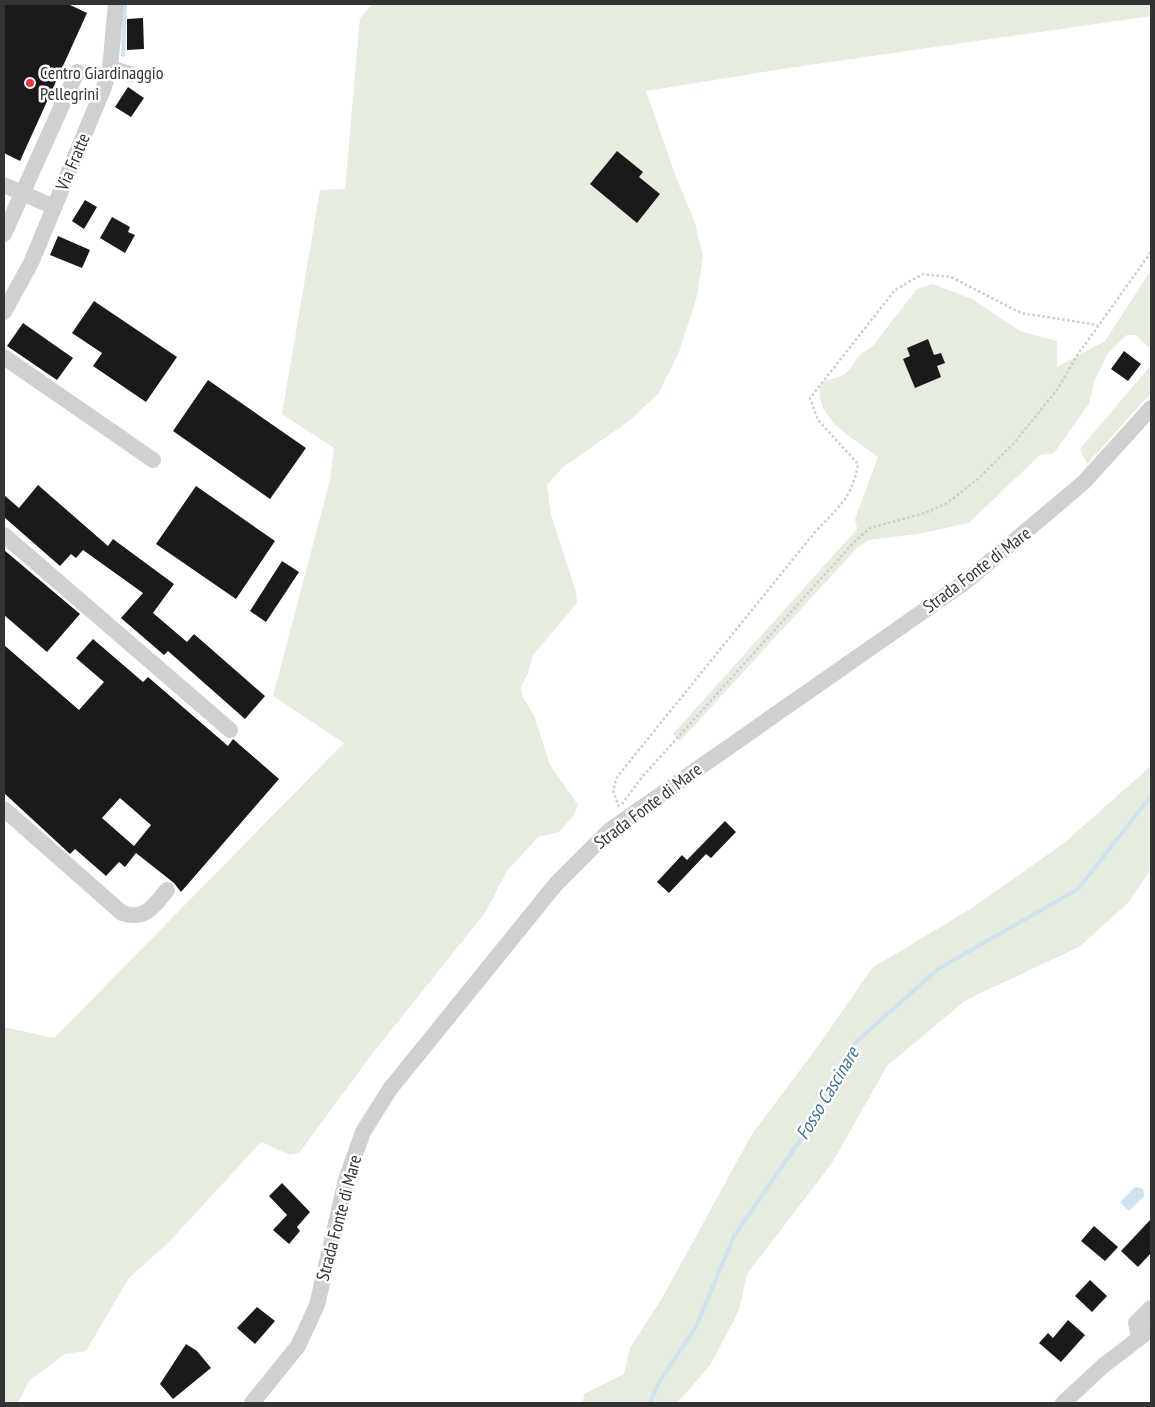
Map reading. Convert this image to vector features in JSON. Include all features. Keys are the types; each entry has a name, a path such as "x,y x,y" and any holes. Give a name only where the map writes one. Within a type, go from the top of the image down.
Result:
{"street":[{"name":"Via Fratte","path":"4,312 31,263 104,87 110,68 116,4"},
{"path":"110,68 130,74"},
{"path":"4,234 77,72"},
{"path":"4,185 54,207"},
{"path":"4,357 153,460"},
{"name":"Strada Fonte di Mare","path":"252,1403 298,1346 317,1305 346,1180 363,1132 390,1089 556,884 610,830 968,580 1084,482 1151,408"},
{"path":"4,535 230,730"},
{"path":"4,809 122,913 142,916 150,911 167,890"},
{"path":"1062,1403 1103,1366 1145,1333 1136,1323 1151,1308"}],"path":[{"path":"1098,325 1021,313 951,277 923,274 895,290 810,398 818,420 858,464 855,483 841,505 815,532 617,777 613,790 619,808 653,765 855,541 870,528 925,513 947,503 979,478 1014,443 1057,390 1076,357 1151,252"}],"shaded area":[{"path":"373,4 1151,4 1151,16 782,69 646,91 676,177 695,223 703,257 697,296 679,352 659,393 628,422 563,467 547,485 551,515 576,592 577,603 533,655 528,673 521,686 523,698 534,715 550,765 578,805 574,815 559,832 538,837 507,871 485,913 372,1054 299,1153 290,1155 261,1142 170,1241 129,1278 86,1351 65,1354 29,1381 18,1403 4,1403 4,1027 54,1038 344,743 273,696 330,480 334,448 282,414 320,190 345,189 360,18","holes":["617,152 639,177 660,194 637,222 590,184"]},
{"path":"1151,270 1151,350 1136,335 1127,335 1108,353 1094,382 1089,404 1054,453 1040,455 969,523 918,534 868,540 857,548 680,741 673,734 857,529 855,519 878,457 828,417 820,395 821,382 841,376 847,372 860,354 871,348 917,289 933,284 972,299 1020,331 1057,341 1057,367 1105,341"},
{"path":"1151,365 1151,393 1087,464 1080,449"},
{"path":"1151,766 1151,869 1128,903 1079,947 966,1000 887,1066 832,1163 747,1274 739,1310 711,1364 677,1403 583,1403 584,1394 624,1374 630,1348 661,1300 752,1134 821,1042 872,968 972,908 1064,843"}],"water":[{"path":"1135,1187 1143,1189 1144,1196 1129,1211 1120,1202"}],"building":[{"name":"Centro Giardinaggio Pellegrini","path":"4,4 68,4 87,13 20,161 4,153"},
{"path":"143,18 144,49 127,50 127,19"},
{"path":"128,87 144,98 131,117 115,107"},
{"path":"617,151 643,172 639,177 660,194 637,223 590,184"},
{"path":"85,200 97,207 84,229 72,221"},
{"path":"112,217 130,227 128,232 135,235 125,253 100,238"},
{"path":"58,236 90,250 82,268 50,255"},
{"path":"94,301 177,357 146,402 93,366 102,353 72,333"},
{"path":"23,323 73,358 57,380 7,346"},
{"path":"928,339 934,355 941,353 945,363 937,366 941,377 915,388 903,359 910,356 907,348"},
{"path":"1124,351 1141,364 1128,381 1111,369"},
{"path":"208,380 306,448 270,499 173,431"},
{"path":"38,485 108,546 113,539 174,584 153,613 187,642 194,634 265,696 245,719 168,651 164,655 121,618 143,593 83,550 76,558 71,554 60,566 4,517 4,495 19,508"},
{"path":"196,486 275,541 236,599 156,544"},
{"path":"4,550 80,614 47,652 4,615"},
{"path":"282,561 299,572 266,622 250,611"},
{"path":"93,639 143,682 148,677 228,746 233,739 279,779 181,892 174,883 136,853 125,867 119,862 106,876 75,849 70,854 4,793 4,645 79,710 104,682 76,658","holes":["120,798 151,825 134,846 102,818"]},
{"path":"725,821 736,832 711,858 706,854 669,893 657,882 682,855 687,860"},
{"path":"282,1183 310,1212 297,1227 300,1231 289,1244 273,1230 287,1215 269,1196"},
{"path":"1151,1219 1151,1253 1138,1267 1121,1251"},
{"path":"1094,1226 1118,1247 1105,1261 1081,1241"},
{"path":"1090,1280 1107,1296 1092,1312 1075,1296"},
{"path":"257,1307 275,1321 255,1344 237,1328"},
{"path":"1068,1320 1085,1335 1061,1362 1039,1343 1048,1333 1053,1338"},
{"path":"186,1344 197,1351 211,1368 173,1399 160,1384"}],"waterway":[{"path":"123,55 125,4"},
{"name":"Fosso Cascinare","path":"650,1403 658,1384 696,1327 734,1236 803,1136 854,1044 938,969 1078,889 1151,796"}],"place":[{"name":"Centro Giardinaggio Pellegrini","path":"30,83"}]}
